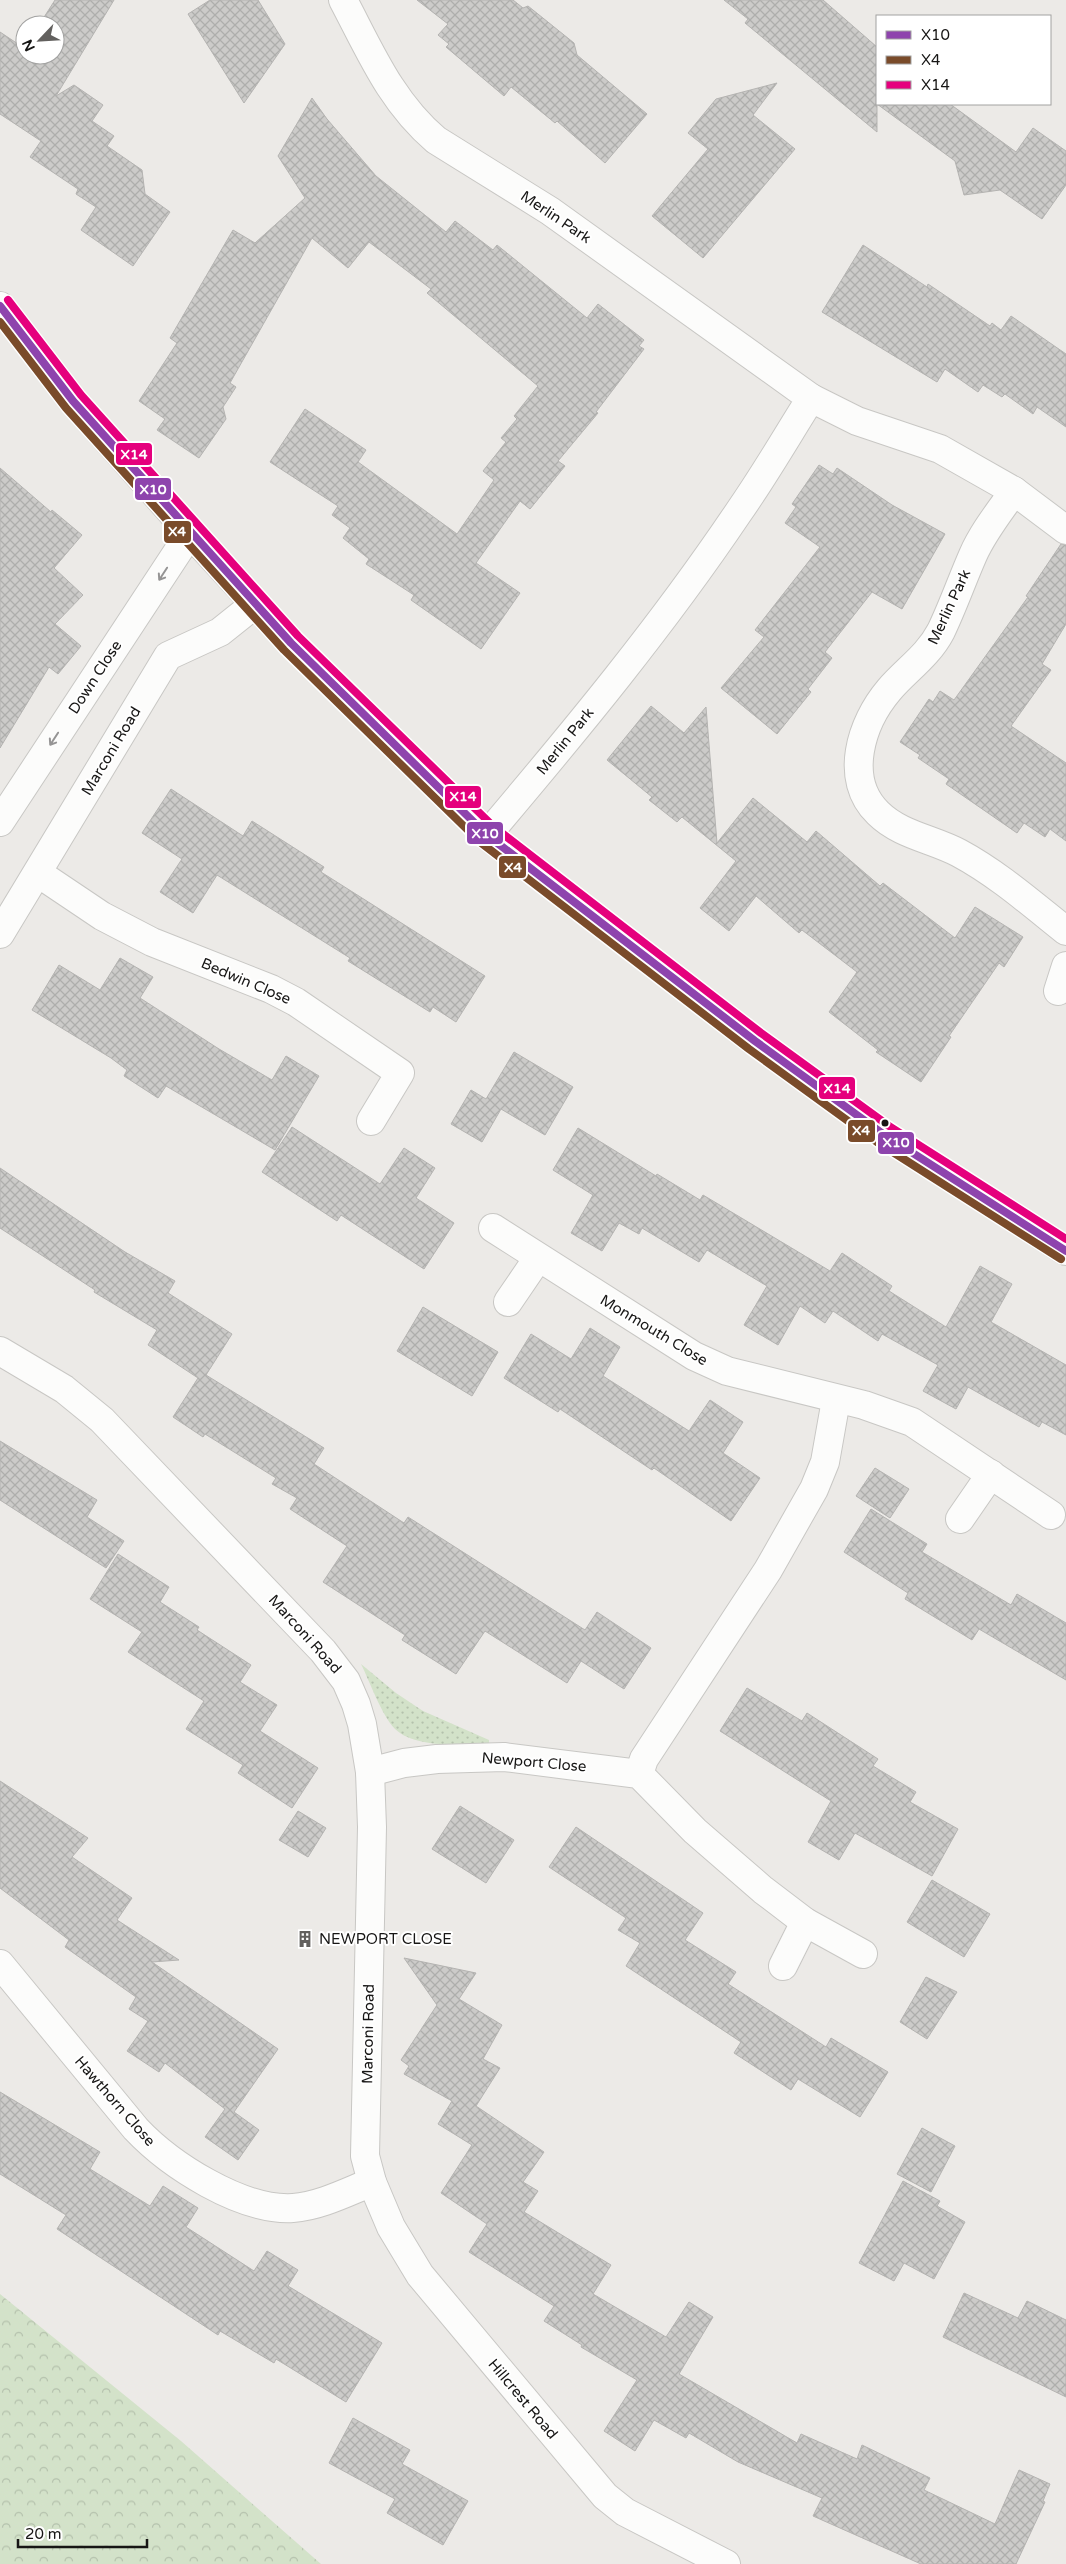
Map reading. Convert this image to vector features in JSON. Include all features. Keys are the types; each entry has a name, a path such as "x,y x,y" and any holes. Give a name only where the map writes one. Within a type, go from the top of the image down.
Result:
{"street":[{"name":"Merlin Park","path":"343,0 367,50 392,93 420,126 436,140 550,211 811,398 857,421 940,449 1014,491 1066,530"},
{"path":"0,306 73,401 255,604 366,719 487,835 755,1041 883,1134 1066,1251"},
{"name":"Merlin Park","path":"487,835 562,746 651,634 738,513 811,398"},
{"name":"Merlin Park","path":"1014,491 974,553 933,645 888,690 874,712 863,736 859,772 865,796 879,814 894,825 958,852 992,873 1066,931"},
{"name":"Down Close","path":"0,822 190,533"},
{"name":"Marconi Road","path":"0,934 168,656 220,632 255,604"},
{"name":"Bedwin Close","path":"38,873 102,916 152,942 271,989 296,1002 400,1073 371,1121"},
{"name":"Monmouth Close","path":"493,1228 538,1258 711,1364 727,1371 864,1406 912,1422 1051,1515"},
{"path":"508,1302 538,1258"},
{"name":"Marconi Road","path":"0,1351 64,1389 102,1420 323,1650 346,1681 356,1704 370,1772 372,1837 365,2156 372,2182"},
{"path":"836,1400 825,1462 814,1489 744,1608 644,1759 639,1774 718,1851 805,1922 863,1954"},
{"path":"960,1519 991,1474"},
{"name":"Newport Close","path":"370,1772 404,1762 437,1758 504,1757 639,1774"},
{"path":"784,1966 805,1922"},
{"name":"Hawthorn Close","path":"0,1964 136,2129 159,2150 181,2166 234,2195 260,2204 284,2208 316,2204 372,2182"},
{"name":"Hillcrest Road","path":"372,2182 390,2227 420,2275 597,2488 617,2508 726,2564"}],"green space":[{"path":"361,1664 396,1693 423,1711 489,1740 489,1744 453,1745 427,1743 404,1735 395,1729 385,1715"},
{"path":"0,2294 181,2441 321,2564 0,2564"}],"building":[{"path":"55,0 114,0 56,96 74,85 103,105 92,121 114,136 107,146 142,170 145,194 170,212 133,266 81,230 96,207 76,194 78,189 30,157 41,141 0,114 0,32 15,42 15,65 65,65 65,15 45,15"},
{"path":"210,0 258,0 285,44 244,103 188,14"},
{"path":"417,0 513,0 523,8 528,6 574,43 577,55 647,114 605,163 557,121 555,123 511,87 504,96 446,47 449,44 438,35 448,24"},
{"path":"724,0 823,0 876,46 877,132 745,23 748,19"},
{"path":"777,83 753,115 795,149 703,258 652,216 708,149 688,133 716,99"},
{"path":"312,98 327,119 376,176 446,232 455,221 493,250 497,245 587,318 598,304 644,340 639,346 644,349 596,412 598,413 558,461 565,466 530,509 520,501 476,563 520,593 481,649 411,600 414,595 366,564 369,559 343,538 350,528 332,515 338,506 270,462 305,409 366,450 358,462 457,534 494,480 483,471 506,442 501,438 517,419 514,416 538,386 427,293 431,289 369,242 348,268 312,238 230,383 236,387 223,407 226,419 199,458 157,430 165,419 139,401 177,343 170,338 233,230 255,243 305,198 278,156"},
{"path":"878,105 951,105 1016,152 1033,128 1066,151 1066,185 1042,219 1000,190 964,195 955,161"},
{"path":"863,245 927,287 928,284 990,326 992,323 1001,330 1011,316 1066,354 1066,427 1037,407 1033,414 1005,394 1002,397 983,385 978,392 945,369 937,382 822,312"},
{"path":"819,465 833,474 837,468 892,505 945,534 902,609 872,592 825,652 832,658 808,689 811,692 777,734 721,688 764,637 755,630 820,547 785,523 796,507 792,504"},
{"path":"0,468 51,512 52,510 82,535 54,568 83,595 55,624 81,646 58,674 49,667 0,748"},
{"path":"1061,544 1066,545 1066,624 1042,664 1051,670 1011,726 1066,763 1066,841 1050,829 1045,837 1024,823 1017,833 946,784 949,779 918,758 920,755 900,742 929,699 933,702 940,691 954,700 1028,597 1026,596"},
{"path":"651,706 684,733 706,707 717,843 753,798 807,842 816,831 880,886 883,883 955,938 975,907 1023,937 1004,967 999,963 949,1036 951,1037 921,1082 876,1052 878,1050 829,1012 857,972 802,930 799,933 756,896 729,931 700,908 736,861 682,817 677,822 649,800 652,797 607,760"},
{"path":"171,789 243,836 252,821 324,867 321,872 485,976 456,1022 433,1007 430,1012 348,961 350,958 217,875 193,913 160,892 182,859 142,833"},
{"path":"120,958 153,977 140,998 219,1049 272,1080 286,1056 319,1076 275,1150 166,1086 158,1098 124,1076 127,1070 111,1058 32,1010 59,965 100,990"},
{"path":"514,1052 573,1087 545,1135 501,1109 482,1142 451,1124 471,1090 486,1099"},
{"path":"292,1127 380,1184 404,1148 435,1168 416,1198 454,1223 424,1269 341,1215 337,1221 262,1172"},
{"path":"578,1128 656,1176 657,1174 700,1200 703,1195 830,1271 842,1253 892,1286 889,1291 946,1327 980,1266 1012,1284 991,1322 1066,1365 1066,1435 1042,1422 1039,1427 968,1387 956,1409 923,1391 938,1365 882,1334 878,1341 833,1311 825,1323 800,1306 778,1345 744,1325 767,1286 707,1250 699,1262 642,1228 639,1234 619,1223 602,1251 571,1233 593,1195 553,1170"},
{"path":"0,1168 125,1252 175,1281 168,1293 232,1334 206,1375 324,1448 314,1464 404,1523 408,1517 585,1630 597,1612 651,1648 624,1689 581,1661 567,1683 485,1631 456,1674 402,1640 405,1635 323,1582 347,1546 290,1509 297,1498 272,1484 276,1478 205,1434 203,1437 173,1417 198,1378 148,1345 157,1330 94,1292 95,1290 0,1228"},
{"path":"423,1307 498,1352 472,1396 397,1351"},
{"path":"590,1328 620,1347 603,1376 689,1431 710,1400 743,1422 723,1453 760,1478 731,1521 654,1468 652,1470 560,1409 558,1412 504,1378 531,1334 571,1359"},
{"path":"0,1441 97,1500 87,1517 124,1541 106,1568 0,1500"},
{"path":"875,1468 909,1489 890,1518 856,1496"},
{"path":"871,1509 927,1544 922,1552 1011,1605 1017,1594 1066,1623 1066,1680 979,1629 972,1640 905,1599 908,1593 844,1552"},
{"path":"118,1554 169,1587 160,1602 199,1627 197,1630 251,1665 240,1682 277,1705 260,1731 318,1768 292,1808 238,1773 243,1765 186,1729 204,1701 128,1652 142,1632 90,1599"},
{"path":"747,1688 802,1721 807,1713 878,1759 873,1766 916,1792 910,1802 958,1829 932,1876 855,1833 839,1860 808,1842 831,1801 720,1731"},
{"path":"0,1781 88,1838 72,1857 132,1898 117,1920 179,1960 152,1962 278,2049 234,2112 259,2130 238,2160 205,2137 225,2109 165,2063 159,2072 127,2051 148,2021 129,2009 136,1997 65,1947 69,1940 0,1888"},
{"path":"460,1806 514,1840 486,1883 432,1849"},
{"path":"298,1811 326,1828 308,1857 279,1840"},
{"path":"576,1827 703,1913 685,1940 736,1972 728,1984 826,2047 831,2038 888,2072 860,2117 798,2079 791,2090 734,2053 741,2042 626,1966 640,1943 618,1930 626,1918 549,1867"},
{"path":"932,1880 990,1914 964,1957 907,1922"},
{"path":"404,1958 476,1973 459,1999 502,2025 483,2059 500,2068 476,2106 544,2152 523,2182 538,2191 524,2212 611,2265 593,2294 666,2337 689,2302 713,2317 679,2374 797,2443 801,2434 857,2459 862,2445 930,2478 924,2490 995,2524 1019,2470 1050,2484 1043,2501 1045,2502 1016,2564 921,2564 813,2516 822,2498 738,2462 689,2433 686,2438 654,2420 635,2451 604,2431 637,2380 581,2347 582,2345 544,2321 554,2306 469,2252 487,2224 441,2193 472,2145 438,2124 452,2101 404,2074 409,2066 401,2060 437,2005"},
{"path":"926,1977 957,1992 927,2039 900,2022"},
{"path":"0,2092 100,2152 90,2169 150,2206 163,2186 198,2208 186,2227 254,2271 267,2251 298,2270 288,2286 382,2343 346,2402 276,2359 274,2363 220,2331 218,2335 57,2229 66,2215 0,2174"},
{"path":"922,2128 955,2146 931,2192 897,2174"},
{"path":"903,2181 940,2201 937,2206 965,2222 934,2279 904,2263 894,2281 859,2263"},
{"path":"964,2293 1018,2318 1027,2301 1066,2320 1066,2397 943,2337"},
{"path":"353,2418 410,2450 402,2464 468,2501 443,2545 387,2513 395,2499 329,2463"}],"transit line":[{"name":"X14","path":"8,300 81,395 298,636 494,827 761,1033 889,1126 1066,1239"},
{"name":"X10","path":"0,306 73,401 291,643 487,835 755,1041 883,1134 1066,1251"},
{"name":"X4","path":"0,322 66,408 284,650 480,842 749,1049 877,1142 1061,1259"}],"place":[{"name":"NEWPORT CLOSE","path":"305,1939"}]}
